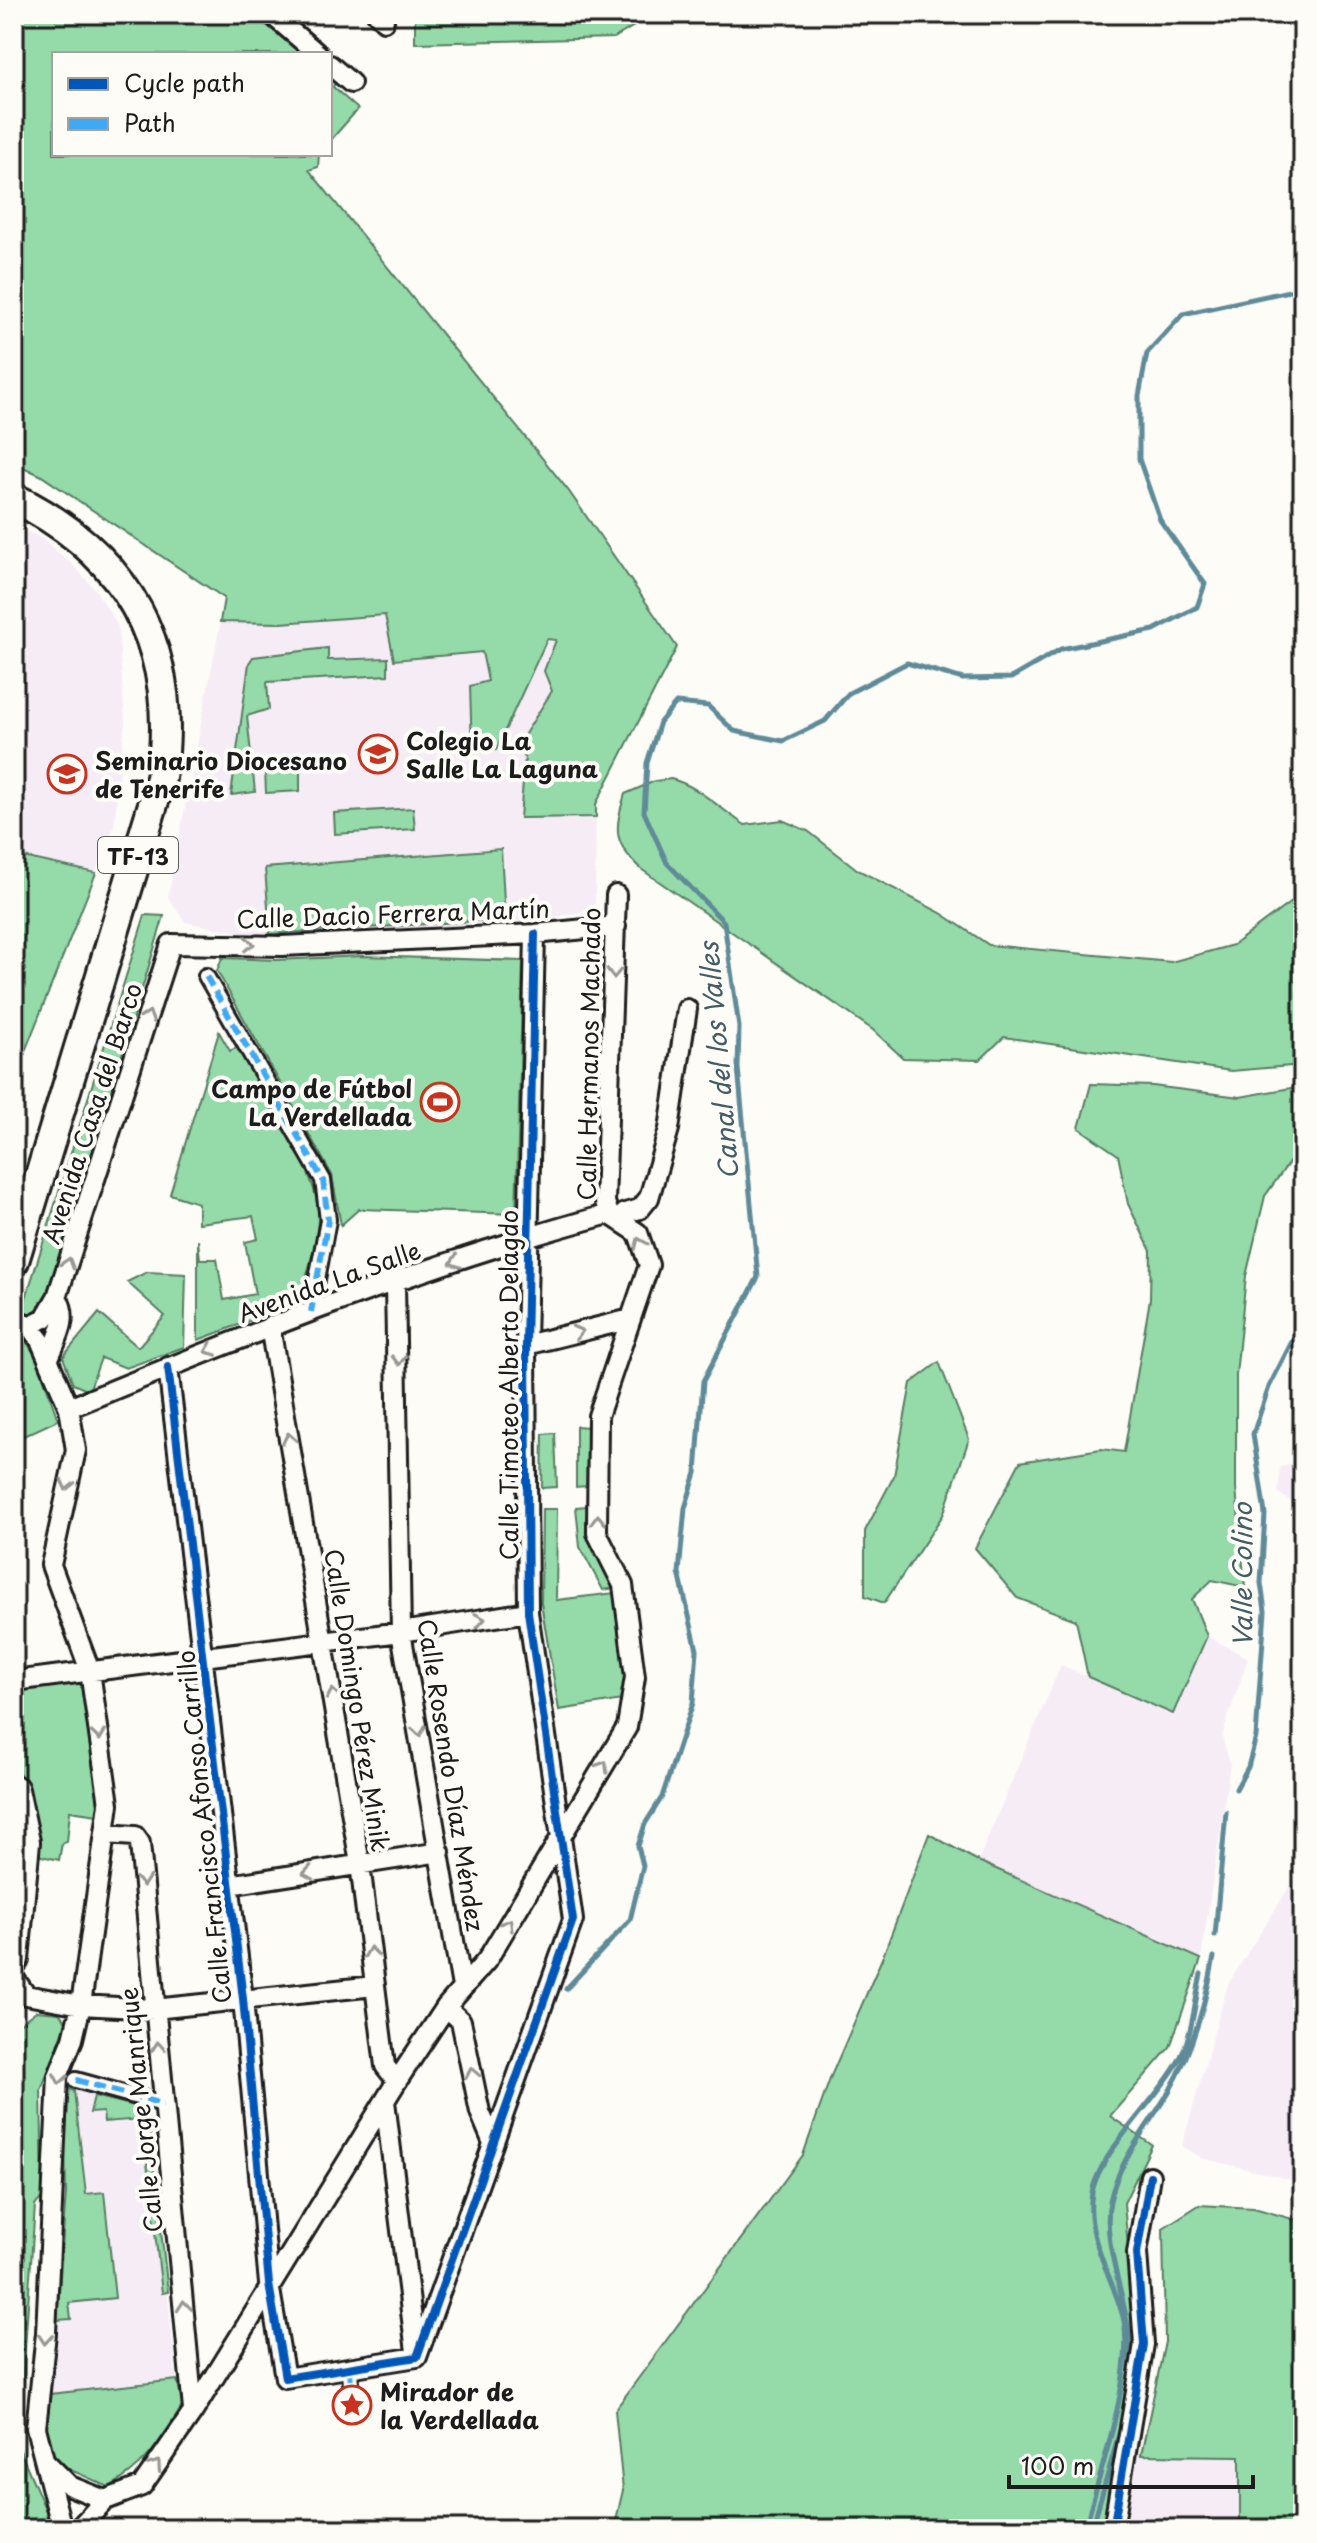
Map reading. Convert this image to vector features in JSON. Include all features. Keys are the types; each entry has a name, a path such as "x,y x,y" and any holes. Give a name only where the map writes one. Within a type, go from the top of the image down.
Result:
{"main road":[{"name":"TF-13","path":"14,498 45,513 84,541 139,608 157,654 166,706 161,778 14,1261"},
{"path":"14,1790 25,1842 14,1959"}],"street":[{"path":"271,14 316,52"},
{"path":"332,67 351,83"},
{"name":"Calle Hermanos Machado","path":"614,1216 605,1202 616,895"},
{"name":"Calle Dacio Ferrera Martín","path":"171,944 282,946 535,934 616,926"},
{"name":"Calle Timoteo Alberto Delagdo","path":"417,2357 573,1920 528,1612 526,1345 535,934"},
{"name":"Avenida Casa del Barco","path":"49,1358 24,1324 45,1318 57,1297 171,944"},
{"path":"206,976 323,1180 328,1220 311,1312"},
{"path":"614,1216 640,1209 649,1198 669,1129 687,1009"},
{"path":"78,2529 105,2500 142,2486 193,2412 269,2284 397,2081 446,2007 487,1960 627,1727 635,1677 623,1585 597,1533 598,1416 649,1265 638,1233 614,1216"},
{"name":"Avenida La Salle","path":"69,1408 270,1326 528,1235 614,1216"},
{"name":"Calle Rosendo Díaz Méndez","path":"395,1283 401,1632 462,1987"},
{"name":"Avenida Casa del Barco","path":"49,1358 63,1323 64,1310 57,1297"},
{"path":"526,1345 631,1319"},
{"name":"Calle Domingo Pérez Minik","path":"270,1326 360,1864 385,2066 397,2081"},
{"path":"49,1358 69,1408 76,1450 51,1565 90,1671 109,1804 81,2005 58,2076 46,2333 36,2428 62,2529"},
{"name":"Calle Francisco Afonso Carrillo","path":"168,1367 243,1999 269,2284 285,2378 350,2368"},
{"path":"14,1681 401,1632 528,1612"},
{"name":"Calle Jorge Manrique","path":"105,1834 135,1836 140,1843 163,2104 190,2350 193,2412"},
{"path":"229,1885 440,1852"},
{"path":"14,1978 20,2002 154,2009 375,1986"},
{"path":"446,2007 461,2021 480,2112 493,2143"},
{"path":"76,2080 163,2104"},
{"path":"352,2405 350,2368 417,2357 385,2101"},
{"path":"362,2137 392,2157"},
{"path":"1113,2529 1144,2344 1137,2253 1150,2176"},
{"path":"190,2350 225,2358"},
{"path":"44,2460 70,2486 105,2500"}],"shaded area":[{"path":"357,506 677,647 596,804 595,910 523,922 258,936 185,922 168,897 225,598"},
{"name":"Seminario Diocesano de Tenerife","path":"14,525 41,538 73,565 95,589 118,626 125,722 114,826 14,1079"},
{"path":"1303,1460 1302,1508 1278,1493 1280,1467"},
{"path":"1207,1636 1248,1658 1222,1736 1230,1764 1201,1959 978,1861 1061,1665 1172,1714"},
{"path":"1303,1865 1303,2183 1202,2158 1182,2146 1228,1984"},
{"path":"67,2088 147,2109 177,2380 50,2394 65,2234"},
{"path":"1125,2455 1240,2456 1240,2529 1113,2529"}],"green space":[{"path":"14,14 59,14 55,20 61,14 262,14 307,52 52,52 52,156 319,156 318,167 309,170 568,490 677,647 596,804 596,817 520,818 525,758 518,745 552,691 544,671 556,640 547,639 496,750 472,752 470,686 488,681 482,652 394,660 385,615 281,623 220,622 224,598 40,475 14,463"},
{"path":"415,14 654,14 614,38 415,43"},
{"path":"332,74 338,79 333,87 358,109 332,139"},
{"path":"328,648 328,660 388,658 388,675 267,682 269,709 247,716 255,792 231,795 249,663 253,657"},
{"path":"300,769 300,791 266,793 265,771"},
{"path":"671,779 700,792 745,825 782,820 808,831 858,870 941,913 989,945 1171,962 1233,945 1303,893 1303,1065 1231,1071 1004,1037 980,1060 903,1058 873,1030 632,860 618,835 625,794 655,781"},
{"path":"413,808 415,829 335,834 334,813"},
{"path":"501,849 505,919 270,934 265,868"},
{"path":"14,855 96,873 14,1079"},
{"path":"145,915 164,916 45,1309 36,1316 21,1314"},
{"name":"Campo de Fútbol La Verdellada","path":"363,956 523,961 516,1214 359,1209 341,1225 332,1175 217,971 222,958 276,960"},
{"path":"219,1032 230,1051 238,1047 288,1131 310,1179 317,1201 318,1219 316,1239 297,1303 198,1340 198,1240 200,1259 217,1259 224,1300 255,1294 245,1242 258,1239 253,1216 198,1223 198,1203 170,1194"},
{"path":"1091,1084 1153,1086 1240,1097 1303,1086 1303,1143 1265,1196 1246,1276 1236,1375 1236,1488 1245,1587 1212,1580 1192,1599 1207,1636 1173,1714 1088,1677 1076,1620 1017,1598 975,1548 1020,1462 1101,1449 1124,1452 1150,1299 1151,1251 1128,1204 1118,1155 1079,1128"},
{"path":"147,1272 186,1274 184,1347 126,1368 101,1358 89,1391 73,1384 63,1357 99,1313 138,1347 165,1316 127,1282"},
{"path":"17,1329 36,1356 58,1420 19,1438 14,1464"},
{"path":"939,1362 969,1439 943,1515 884,1603 865,1596 865,1531 894,1476 911,1383"},
{"path":"576,1426 588,1427 586,1486 576,1487"},
{"path":"555,1433 557,1487 542,1488 543,1434"},
{"path":"587,1506 593,1550 615,1588 603,1590 580,1547 576,1507"},
{"path":"542,1509 557,1509 556,1600 615,1593 629,1672 629,1699 559,1710 541,1603"},
{"path":"84,1681 99,1778 98,1815 70,1811 67,1842 62,1843 59,1860 37,1855 14,1748 14,1690"},
{"path":"929,1834 978,1861 1201,1959 1170,2047 1110,2116 1152,2145 1124,2203 1136,2335 1103,2529 614,2529 623,2490 615,2410 803,2155 831,2076 883,1956"},
{"path":"36,2011 59,2013 67,2022 41,2090 43,2196 35,2206 18,2446 46,2511 48,2529 14,2529 14,2028"},
{"path":"67,2088 74,2091 86,2194 104,2192 115,2298 69,2303 71,2319 57,2320 66,2192 64,2094"},
{"path":"94,2096 147,2109 168,2292 162,2293 142,2119 104,2122 103,2112 90,2113"},
{"path":"1199,2205 1254,2208 1303,2222 1303,2529 1240,2529 1240,2456 1141,2455 1165,2342 1163,2228"},
{"path":"177,2380 183,2405 152,2452 122,2479 109,2487 55,2463 43,2435 50,2394"}],"waterway":[{"name":"Canal del los Valles","path":"566,1989 630,1920 643,1866 638,1846 645,1824 662,1797 693,1703 697,1650 679,1573 685,1508 696,1473 703,1381 758,1277 738,1068 739,1027 724,922 667,863 644,812 647,763 660,722 676,703 708,706 734,731 783,741 825,721 849,693 907,663 963,679 1011,678 1061,649 1154,630 1197,607 1205,584 1160,520 1139,459 1139,396 1147,353 1183,314 1303,288"},
{"name":"Valle Colino","path":"1236,1789 1248,1767 1256,1737 1265,1611 1261,1583 1265,1514 1253,1434 1269,1387 1303,1320"},
{"name":"Valle Colino","path":"1215,1936 1226,1812"},
{"name":"Valle Colino","path":"1092,2529 1118,2438 1130,2367 1128,2328 1109,2235 1110,2201 1127,2157 1170,2090 1185,2059 1202,2008 1214,1957"},
{"path":"1085,2529 1114,2425 1126,2343 1120,2306 1092,2226 1092,2193 1105,2161 1169,2077 1183,2052 1201,1974"}],"marked path":[{"path":"206,976 323,1180 328,1220 311,1312"},
{"path":"76,2080 163,2104"},
{"path":"350,2368 352,2405"}],"cycle path":[{"path":"168,1367 243,1999 269,2284 285,2378 417,2357 573,1920 528,1612 526,1345 535,934"},
{"path":"1113,2529 1144,2344 1137,2253 1150,2176"}],"place":[{"name":"Colegio La Salle La Laguna","path":"378,754"},
{"name":"Seminario Diocesano de Tenerife","path":"67,774"},
{"name":"Campo de Fútbol La Verdellada","path":"440,1102"},
{"name":"Mirador de la Verdellada","path":"352,2405"}]}
